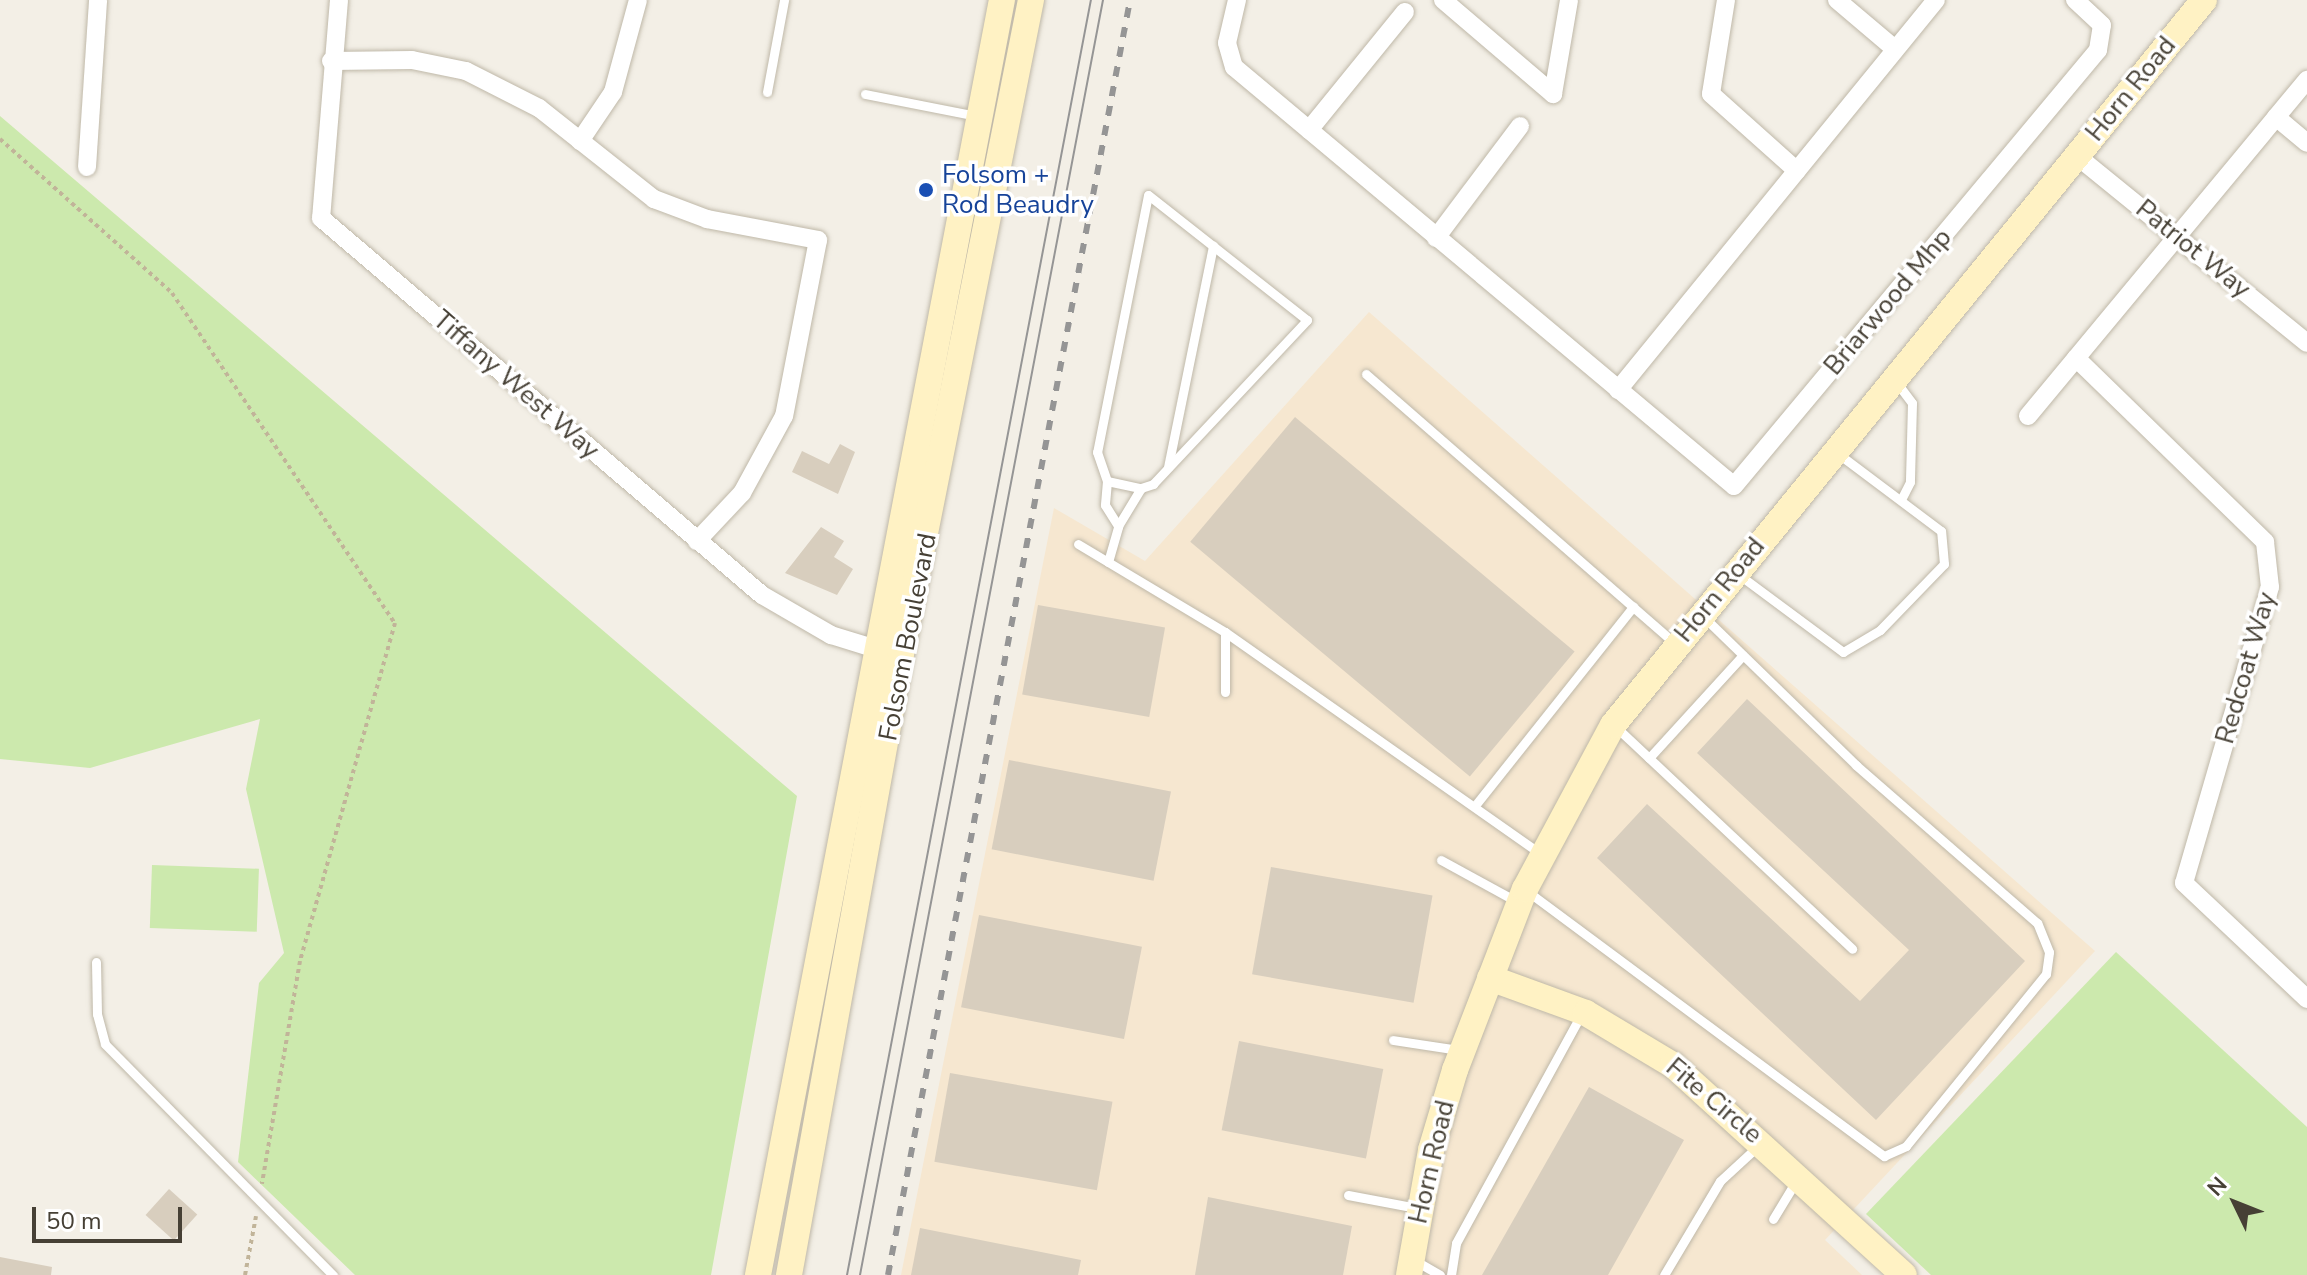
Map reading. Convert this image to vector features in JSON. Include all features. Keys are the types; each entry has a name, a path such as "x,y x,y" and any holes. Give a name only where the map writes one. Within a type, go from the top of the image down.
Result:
{"main road":[{"name":"Horn Road","path":"1410,1266 1420,1208 1462,1050 1522,896 1613,725 1701,613 2204,0"},
{"path":"996,2 1029,7"},
{"name":"Folsom Boulevard","path":"789,1275 996,2"},
{"name":"Folsom Boulevard","path":"758,1275 888,652 1029,7"},
{"name":"Fite Circle","path":"1490,978 1583,1012 1673,1065 1763,1141 1904,1275"}],"street":[{"path":"87,167 98,0"},
{"name":"Tiffany West Way","path":"339,0 331,61 321,218 697,541 788,613 888,652"},
{"path":"580,141 613,92 638,0"},
{"name":"Briarwood Mhp","path":"1237,0 1227,43 1234,67 1734,486 2098,50 2102,25 2075,0"},
{"path":"1443,0 1553,94 1569,0"},
{"path":"1726,0 1711,94 1797,171"},
{"path":"1837,0 1895,49"},
{"path":"1618,390 1936,0"},
{"path":"1309,130 1405,12"},
{"path":"331,61 412,60 466,71 539,108 629,183 680,211 818,240 784,416 742,493 697,541"},
{"path":"2028,416 2307,80"},
{"path":"2276,117 2307,143"},
{"path":"1436,238 1520,126"},
{"name":"Patriot Way","path":"2077,156 2307,343"},
{"name":"Redcoat Way","path":"2076,358 2265,542 2270,587 2184,883 2307,999"}],"lane":[{"path":"767,92 784,0"},
{"path":"865,94 977,116"},
{"path":"1108,562 1118,526 1141,488 1168,467 1307,320 1148,195 1097,452 1107,481 1105,505 1118,526"},
{"path":"1168,467 1213,246"},
{"path":"1366,374 1676,644"},
{"path":"1893,379 1912,403 1910,482 1902,498"},
{"path":"1735,572 1829,649 1854,650 1944,564 1941,531 1902,498 1834,451"},
{"path":"1107,481 1141,488"},
{"path":"1078,544 1225,632 1477,803 1542,855"},
{"path":"1477,803 1633,607"},
{"path":"1441,860 1522,896 1875,1154 1906,1146 2046,974 2044,936 1701,613"},
{"path":"1225,632 1225,692"},
{"path":"1649,758 1743,655"},
{"path":"1613,725 1852,949"},
{"path":"96,962 105,1044 258,1203 333,1275"},
{"path":"1451,1275 1456,1243 1583,1012"},
{"path":"1393,1040 1462,1050"},
{"path":"1664,1275 1720,1181 1763,1141"},
{"path":"1773,1219 1799,1176"},
{"path":"1348,1195 1420,1208"},
{"path":"1410,1266 1440,1275"}],"path":[{"path":"0,139 172,293 395,623 300,961 245,1275"}],"shaded area":[{"path":"1369,312 2095,951 1825,1240 1862,1275 901,1275 1054,508 1145,561"}],"green space":[{"path":"0,116 797,796 711,1275 355,1275 238,1162 259,983 284,953 246,789 260,719 90,768 0,759"},
{"path":"152,865 259,869 257,932 150,928"},
{"path":"2116,952 2307,1127 2307,1275 1931,1275 1866,1214"}],"building":[{"path":"1295,417 1575,652 1470,776 1190,542"},
{"path":"840,444 855,452 838,494 792,472 802,451 829,464"},
{"path":"821,527 844,541 834,557 853,569 837,595 785,573"},
{"path":"1038,605 1165,627 1149,717 1022,695"},
{"path":"1747,699 2025,961 1876,1120 1597,858 1647,804 1860,1001 1909,950 1697,753"},
{"path":"1009,760 1171,791 1154,881 992,849"},
{"path":"1271,867 1433,895 1414,1003 1252,974"},
{"path":"979,915 1142,947 1124,1039 961,1007"},
{"path":"1239,1041 1383,1069 1366,1158 1222,1130"},
{"path":"950,1073 1112,1102 1097,1190 934,1162"},
{"path":"1589,1087 1684,1140 1608,1275 1482,1275"},
{"path":"169,1189 197,1214 174,1240 146,1215"},
{"path":"1208,1197 1352,1226 1343,1275 1195,1275"},
{"path":"920,1228 1081,1260 1078,1275 911,1275"},
{"path":"0,1257 52,1267 51,1275 0,1275"}],"tram line":[{"path":"847,1275 1091,0"},
{"path":"860,1275 1103,0"}],"railway":[{"path":"888,1275 1130,0"}],"place":[{"name":"Folsom + Rod Beaudry","path":"926,190"}]}
